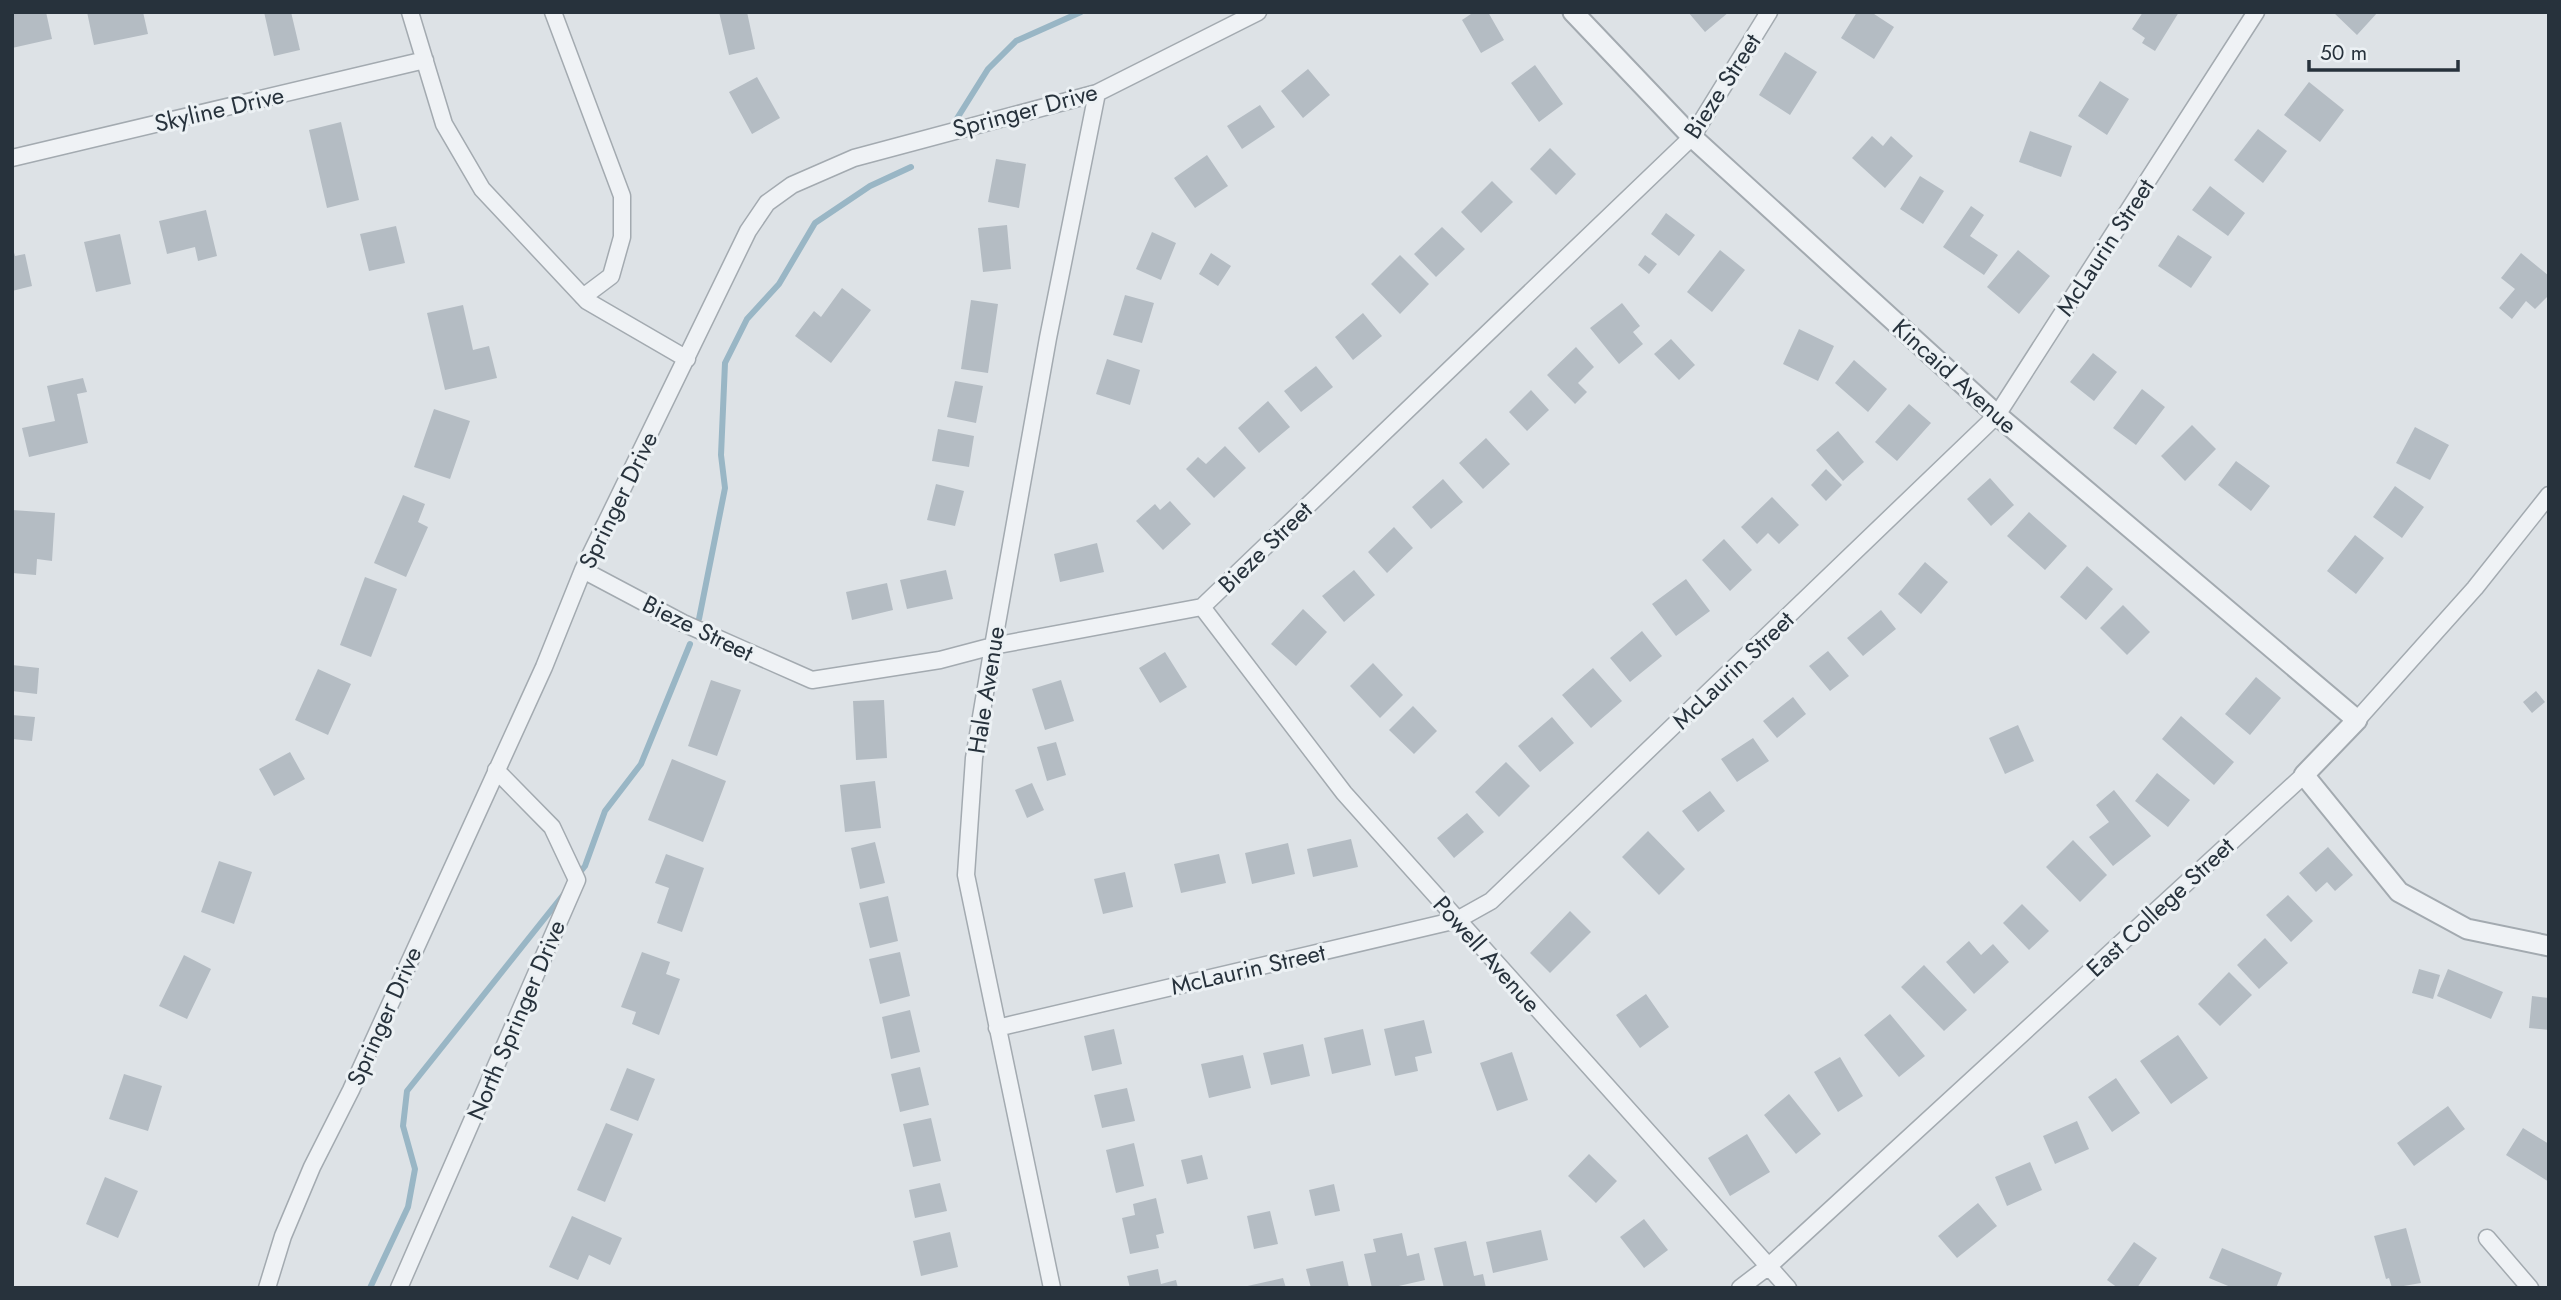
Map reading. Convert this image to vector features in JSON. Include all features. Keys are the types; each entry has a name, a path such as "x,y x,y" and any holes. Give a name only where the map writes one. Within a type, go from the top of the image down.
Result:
{"street":[{"path":"410,12 444,124 482,189 583,297 687,359"},
{"path":"553,12 622,196 622,237 611,276 583,297"},
{"name":"Springer Drive","path":"267,1288 283,1236 312,1167 351,1090 544,667 583,570 748,232 767,203 792,185 822,169 854,158 1097,93 1258,12"},
{"name":"Kincaid Avenue","path":"1573,12 1692,137 1997,415 2357,720"},
{"name":"Bieze Street","path":"583,570 683,623 811,680 940,660 993,646 1202,607 1692,137 1769,12"},
{"name":"McLaurin Street","path":"997,1028 1457,920 1491,901 1591,808 1997,415 2256,12"},
{"name":"Skyline Drive","path":"12,158 425,60"},
{"name":"Hale Avenue","path":"1052,1288 966,875 974,758 1048,338 1097,93"},
{"name":"East College Street","path":"1740,1288 1769,1266 2304,775 2357,720 2475,587 2549,495"},
{"name":"Powell Avenue","path":"1202,607 1344,793 1788,1288"},
{"name":"North Springer Drive","path":"399,1288 577,880 552,827 496,770"},
{"path":"2304,775 2399,892 2467,929 2549,946"},
{"path":"2487,1238 2530,1288"}],"building":[{"path":"46,12 52,39 12,48 12,14"},
{"path":"87,12 143,12 148,34 94,45"},
{"path":"264,12 291,12 300,50 274,56"},
{"path":"719,12 747,12 755,49 729,55"},
{"path":"1474,12 1488,12 1504,40 1481,53 1462,20"},
{"path":"1688,12 1729,12 1705,32"},
{"path":"1857,12 1871,12 1894,27 1874,59 1841,38"},
{"path":"2143,12 2179,12 2155,51 2142,43 2145,38 2132,29"},
{"path":"2333,12 2378,12 2357,35"},
{"path":"1785,52 1817,72 1790,115 1759,95"},
{"path":"1535,65 1563,104 1539,122 1511,83"},
{"path":"1308,69 1330,95 1303,118 1281,91"},
{"path":"757,77 780,118 752,134 729,92"},
{"path":"2100,81 2129,99 2107,135 2078,116"},
{"path":"2309,82 2344,110 2320,142 2284,115"},
{"path":"1260,105 1275,127 1242,149 1227,126"},
{"path":"341,122 359,200 327,208 309,130"},
{"path":"2258,129 2287,151 2263,183 2234,160"},
{"path":"2030,131 2072,146 2061,177 2019,162"},
{"path":"1872,136 1883,146 1891,136 1913,156 1885,188 1852,158"},
{"path":"1550,148 1576,174 1556,195 1530,169"},
{"path":"1207,155 1228,186 1195,208 1174,178"},
{"path":"996,159 1026,164 1019,208 988,202"},
{"path":"1920,176 1944,191 1923,224 1900,209"},
{"path":"1492,181 1513,202 1481,233 1461,212"},
{"path":"2210,186 2245,213 2228,236 2192,210"},
{"path":"1971,206 1984,215 1970,236 1998,255 1984,275 1943,247"},
{"path":"206,210 217,256 198,261 195,247 167,254 159,221"},
{"path":"1666,213 1695,235 1679,256 1651,234"},
{"path":"1007,225 1011,269 983,272 978,228"},
{"path":"396,226 405,263 369,271 360,234"},
{"path":"1442,227 1465,249 1436,277 1414,254"},
{"path":"1152,232 1176,243 1161,280 1136,269"},
{"path":"120,234 131,284 96,292 84,242"},
{"path":"2178,235 2212,257 2191,288 2158,266"},
{"path":"13,249 15,256 25,254 32,286 12,291"},
{"path":"1720,250 1745,270 1712,312 1687,292"},
{"path":"2018,250 2050,276 2019,314 1987,287"},
{"path":"1211,253 1231,266 1218,286 1199,274"},
{"path":"2521,253 2549,276 2549,295 2535,309 2526,301 2512,319 2499,308 2515,289 2501,278"},
{"path":"1400,255 1429,284 1400,314 1371,284"},
{"path":"1645,255 1657,264 1649,274 1638,265"},
{"path":"842,288 871,310 831,363 795,336 814,311 821,317"},
{"path":"1125,295 1154,303 1142,343 1113,335"},
{"path":"971,300 998,304 988,373 961,369"},
{"path":"1622,303 1640,326 1633,332 1643,344 1619,364 1590,328"},
{"path":"463,305 473,350 489,346 497,378 445,390 427,313"},
{"path":"1363,313 1382,336 1353,360 1335,337"},
{"path":"1799,329 1834,346 1818,381 1783,364"},
{"path":"1671,339 1695,365 1679,380 1654,354"},
{"path":"1576,347 1594,367 1578,383 1587,392 1575,404 1547,375"},
{"path":"2093,353 2117,372 2094,401 2070,382"},
{"path":"1107,359 1140,370 1130,405 1096,394"},
{"path":"1854,360 1887,389 1868,412 1835,383"},
{"path":"1316,366 1333,387 1301,412 1284,391"},
{"path":"83,378 87,392 77,394 88,443 29,457 22,428 55,421 47,386"},
{"path":"955,381 983,386 976,423 947,417"},
{"path":"2142,389 2165,407 2136,445 2113,428"},
{"path":"1531,390 1549,410 1527,431 1509,412"},
{"path":"1268,401 1290,427 1259,453 1238,428"},
{"path":"1909,404 1931,423 1897,461 1875,442"},
{"path":"434,409 470,421 450,479 414,467"},
{"path":"2192,425 2216,449 2185,481 2161,456"},
{"path":"2415,427 2449,445 2430,480 2396,463"},
{"path":"938,429 974,436 969,467 932,461"},
{"path":"1838,431 1864,462 1843,481 1816,450"},
{"path":"1486,438 1510,464 1483,489 1459,463"},
{"path":"1225,446 1246,468 1214,498 1186,469 1198,457 1206,464"},
{"path":"2236,461 2270,486 2251,511 2218,485"},
{"path":"1826,469 1842,485 1826,501 1811,485"},
{"path":"1990,478 2014,505 1991,526 1967,499"},
{"path":"1443,479 1463,502 1431,529 1412,507"},
{"path":"936,484 964,491 955,526 927,520"},
{"path":"2395,486 2424,507 2402,538 2373,517"},
{"path":"403,495 425,504 418,522 428,527 406,577 374,563"},
{"path":"1772,497 1799,525 1779,544 1768,533 1757,544 1741,527"},
{"path":"1170,501 1191,524 1163,550 1136,521 1155,504 1160,510"},
{"path":"12,510 55,513 52,561 37,559 36,575 12,573"},
{"path":"2029,512 2067,546 2045,570 2007,536"},
{"path":"1394,527 1413,548 1387,573 1368,552"},
{"path":"2355,535 2384,558 2356,594 2327,571"},
{"path":"1724,539 1752,570 1730,591 1702,560"},
{"path":"1097,543 1104,572 1060,582 1054,554"},
{"path":"1925,562 1948,582 1921,614 1898,594"},
{"path":"2087,566 2113,589 2086,620 2060,597"},
{"path":"946,570 953,599 907,609 900,580"},
{"path":"1354,570 1375,595 1344,622 1322,596"},
{"path":"365,577 397,589 371,657 340,645"},
{"path":"1686,579 1710,611 1676,636 1652,604"},
{"path":"887,583 893,610 852,620 846,592"},
{"path":"2123,605 2150,632 2127,655 2100,628"},
{"path":"1303,609 1327,632 1296,666 1271,644"},
{"path":"1881,610 1896,629 1863,656 1847,638"},
{"path":"1642,631 1662,656 1630,682 1610,658"},
{"path":"1828,651 1849,676 1830,691 1809,666"},
{"path":"1165,652 1187,687 1160,703 1139,668"},
{"path":"1373,663 1403,695 1380,718 1350,686"},
{"path":"12,665 39,668 37,694 12,691"},
{"path":"1593,668 1622,701 1591,728 1562,695"},
{"path":"318,669 351,684 328,735 295,720"},
{"path":"2256,677 2281,698 2250,735 2225,714"},
{"path":"711,680 741,690 717,756 688,746"},
{"path":"1061,680 1074,721 1045,730 1032,689"},
{"path":"2536,691 2545,702 2532,713 2523,702"},
{"path":"1793,697 1806,714 1777,738 1763,721"},
{"path":"884,700 887,758 856,760 853,701"},
{"path":"1413,706 1437,731 1414,754 1389,730"},
{"path":"12,715 35,717 32,741 12,739"},
{"path":"2181,716 2234,762 2214,785 2162,739"},
{"path":"1552,717 1574,743 1540,772 1518,746"},
{"path":"2018,725 2034,761 2005,774 1989,738"},
{"path":"1753,738 1769,761 1737,782 1721,759"},
{"path":"1056,742 1066,775 1047,781 1037,747"},
{"path":"290,752 305,779 274,796 259,769"},
{"path":"672,759 726,781 703,842 648,820"},
{"path":"1506,762 1530,786 1499,817 1475,792"},
{"path":"2157,773 2190,800 2168,827 2135,801"},
{"path":"875,781 881,828 845,832 840,785"},
{"path":"1032,783 1044,810 1027,818 1015,790"},
{"path":"2114,790 2151,836 2113,866 2089,837 2109,822 2096,805"},
{"path":"1710,791 1725,811 1698,832 1682,811"},
{"path":"1467,813 1484,832 1454,858 1437,838"},
{"path":"1648,831 1685,869 1659,895 1622,857"},
{"path":"1351,839 1358,867 1313,877 1307,849"},
{"path":"2073,840 2107,875 2080,902 2046,867"},
{"path":"875,842 885,883 860,889 851,848"},
{"path":"1288,843 1295,874 1252,884 1245,853"},
{"path":"2328,847 2353,875 2335,891 2327,882 2316,892 2299,873"},
{"path":"666,854 704,868 682,932 657,923 669,888 655,883"},
{"path":"1219,854 1226,883 1181,893 1174,864"},
{"path":"219,861 252,872 234,924 201,912"},
{"path":"1125,872 1133,907 1103,914 1094,879"},
{"path":"2288,895 2313,921 2291,942 2266,915"},
{"path":"888,896 898,941 870,948 859,903"},
{"path":"2022,904 2049,931 2029,950 2003,923"},
{"path":"1570,911 1591,932 1550,973 1530,953"},
{"path":"2265,938 2288,963 2259,989 2237,965"},
{"path":"1969,941 1981,955 1993,944 2009,962 1974,994 1946,962"},
{"path":"642,952 670,962 666,974 680,979 659,1035 632,1024 636,1012 621,1007"},
{"path":"900,952 910,996 880,1004 869,959"},
{"path":"184,955 211,969 187,1019 159,1006"},
{"path":"1924,965 1967,1010 1944,1031 1901,987"},
{"path":"2419,969 2440,975 2433,999 2412,993"},
{"path":"2448,969 2503,992 2491,1019 2437,996"},
{"path":"2229,972 2252,995 2220,1026 2198,1004"},
{"path":"1646,994 1669,1027 1640,1048 1616,1015"},
{"path":"2532,996 2549,998 2549,1030 2529,1028"},
{"path":"910,1010 920,1052 891,1059 882,1017"},
{"path":"1890,1014 1925,1056 1899,1077 1864,1035"},
{"path":"1424,1020 1432,1053 1415,1057 1418,1071 1395,1076 1384,1029"},
{"path":"1114,1029 1122,1064 1092,1071 1084,1036"},
{"path":"1363,1029 1371,1065 1332,1074 1324,1038"},
{"path":"2178,1035 2208,1078 2171,1104 2140,1061"},
{"path":"1303,1044 1310,1076 1271,1085 1263,1053"},
{"path":"1512,1052 1528,1100 1497,1111 1480,1063"},
{"path":"1243,1055 1251,1088 1209,1098 1201,1064"},
{"path":"1840,1057 1863,1096 1838,1112 1814,1072"},
{"path":"920,1067 929,1105 900,1112 891,1074"},
{"path":"627,1068 655,1079 638,1121 610,1110"},
{"path":"124,1074 162,1086 148,1131 109,1119"},
{"path":"2116,1078 2140,1113 2112,1132 2088,1097"},
{"path":"1127,1088 1135,1121 1102,1128 1094,1095"},
{"path":"1789,1094 1821,1134 1796,1154 1764,1115"},
{"path":"2448,1106 2465,1129 2414,1166 2397,1143"},
{"path":"931,1118 941,1161 913,1167 903,1124"},
{"path":"2077,1121 2089,1149 2055,1164 2043,1136"},
{"path":"606,1123 633,1134 605,1202 577,1190"},
{"path":"2523,1128 2549,1144 2549,1182 2506,1155"},
{"path":"1747,1134 1770,1172 1730,1196 1708,1158"},
{"path":"1134,1143 1144,1186 1116,1193 1106,1150"},
{"path":"1589,1154 1617,1181 1596,1203 1568,1176"},
{"path":"1202,1155 1208,1179 1187,1184 1181,1160"},
{"path":"2030,1162 2042,1190 2007,1206 1995,1177"},
{"path":"105,1177 138,1191 118,1238 86,1224"},
{"path":"940,1183 947,1211 915,1218 909,1190"},
{"path":"1334,1184 1340,1211 1315,1216 1309,1190"},
{"path":"1156,1198 1164,1233 1156,1235 1159,1248 1130,1254 1122,1218 1135,1215 1133,1204"},
{"path":"1978,1203 1997,1226 1957,1258 1938,1236"},
{"path":"1270,1211 1278,1244 1254,1249 1247,1216"},
{"path":"572,1216 622,1238 610,1265 589,1255 578,1280 549,1267"},
{"path":"1644,1219 1668,1250 1644,1268 1620,1237"},
{"path":"2406,1228 2421,1283 2392,1288 2389,1278 2386,1279 2374,1236"},
{"path":"1541,1230 1548,1260 1493,1273 1486,1242"},
{"path":"950,1232 958,1267 921,1276 913,1241"},
{"path":"1402,1233 1407,1256 1419,1253 1425,1280 1390,1288 1372,1288 1364,1254 1376,1252 1373,1239"},
{"path":"1466,1241 1474,1276 1483,1274 1486,1288 1444,1288 1434,1248"},
{"path":"2134,1242 2157,1258 2137,1288 2118,1288 2107,1280"},
{"path":"2222,1248 2282,1273 2276,1288 2233,1288 2209,1278"},
{"path":"1343,1261 1349,1288 1311,1288 1306,1269"},
{"path":"1158,1269 1161,1284 1176,1280 1178,1288 1130,1288 1127,1276"},
{"path":"1283,1278 1286,1288 1243,1288 1243,1287"}],"waterway":[{"path":"951,128 988,69 1016,41 1081,12"},
{"path":"699,619 725,488 721,455 725,363 747,319 779,284 815,223 870,186 911,167"},
{"path":"577,876 585,866 605,811 641,764 690,644"},
{"path":"370,1288 408,1207 415,1169 403,1126 407,1091 564,894"}]}
